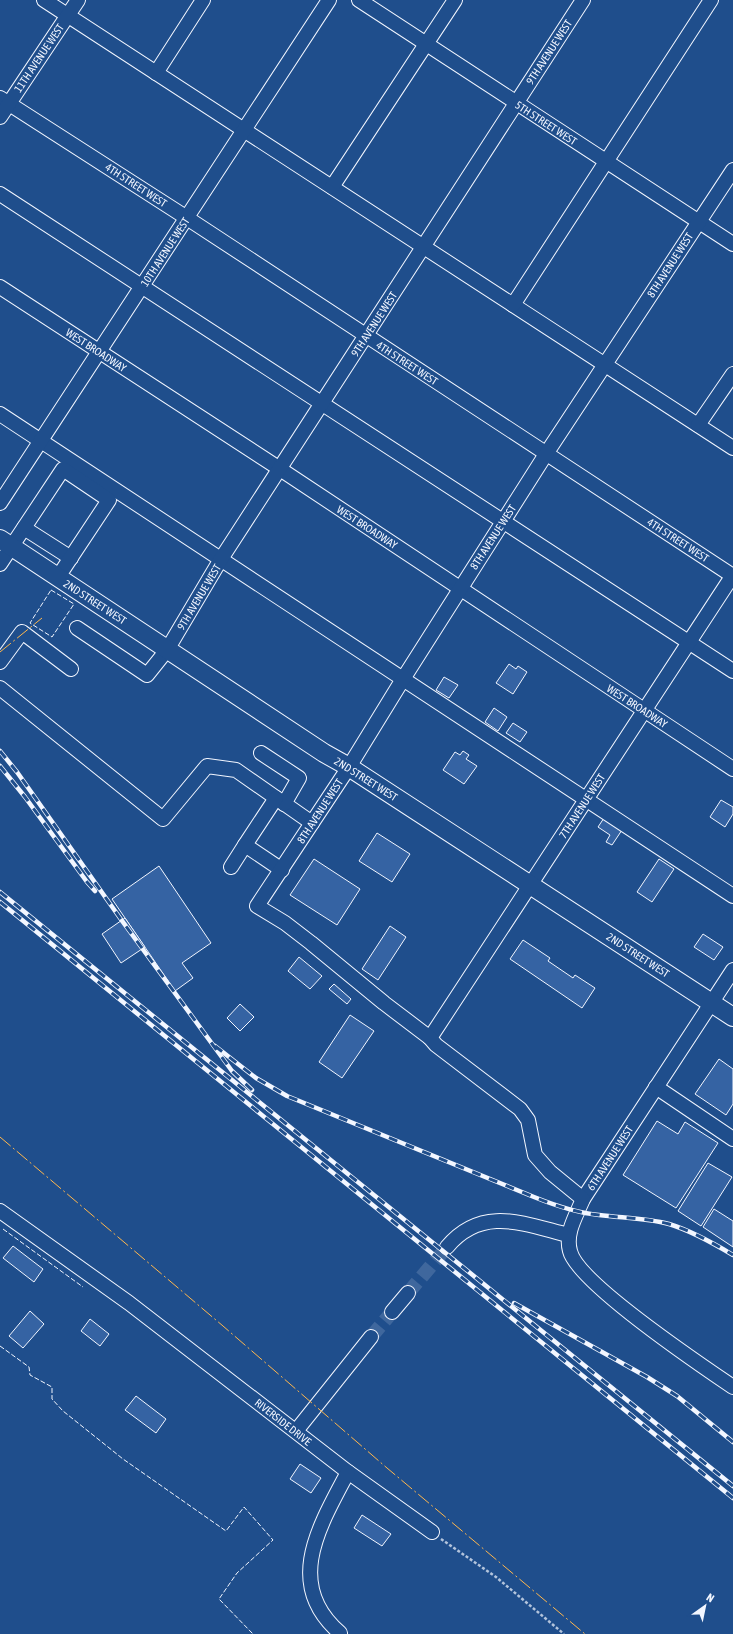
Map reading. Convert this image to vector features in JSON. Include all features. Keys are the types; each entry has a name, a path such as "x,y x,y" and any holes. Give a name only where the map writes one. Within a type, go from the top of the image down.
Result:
{"main road":[{"name":"2ND STREET WEST","path":"6,543 324,753 349,767 733,1017"}],"street":[{"path":"44,0 733,448"},
{"name":"11TH AVENUE WEST","path":"0,117 4,101 78,0"},
{"path":"156,73 203,0"},
{"name":"10TH AVENUE WEST","path":"0,503 329,0"},
{"name":"5TH STREET WEST","path":"359,0 733,244"},
{"path":"332,187 455,0"},
{"name":"9TH AVENUE WEST","path":"77,628 147,675 167,650 221,559 583,0"},
{"path":"513,305 710,0"},
{"name":"4TH STREET WEST","path":"4,101 187,218 733,575"},
{"name":"8TH AVENUE WEST","path":"430,1038 285,923 257,906 349,767 546,454 733,170"},
{"path":"0,194 733,671"},
{"name":"WEST BROADWAY","path":"0,287 733,768"},
{"path":"698,425 733,374"},
{"path":"0,414 733,896"},
{"path":"0,564 6,543 24,528 63,469 109,500 58,578"},
{"path":"24,528 71,558"},
{"name":"7TH AVENUE WEST","path":"430,1038 733,575"},
{"path":"0,662 22,632 71,669"},
{"path":"0,688 163,819 207,766 236,770 312,823"},
{"path":"231,868 245,845 299,778 261,753"},
{"path":"245,845 282,870"},
{"name":"6TH AVENUE WEST","path":"568,1235 583,1199 733,970"},
{"path":"430,1038 436,1045 520,1109 528,1120 535,1155 550,1172 583,1199"},
{"path":"656,1087 733,1139"},
{"name":"RIVERSIDE DRIVE","path":"0,1211 158,1325 348,1472 432,1532"},
{"path":"447,1247 454,1238 467,1230 484,1223 498,1220 513,1221 568,1235 570,1253 581,1269 599,1287 656,1333 733,1387"},
{"path":"392,1312 408,1293"},
{"path":"296,1431 371,1337"},
{"path":"340,1633 325,1619 314,1600 310,1586 310,1566 318,1531 348,1472"}],"path":[{"path":"432,1532 496,1577 564,1634"}],"building":[{"path":"509,664 516,669 518,666 527,672 513,694 496,683"},
{"path":"444,677 458,685 449,698 436,690"},
{"path":"494,708 507,717 498,731 485,722"},
{"path":"513,723 527,732 520,742 506,733"},
{"path":"463,751 469,755 466,759 477,766 464,784 443,770 455,752 460,755"},
{"path":"721,800 733,807 733,814 725,827 710,817"},
{"path":"604,818 622,830 612,845 606,842 610,835 598,827"},
{"path":"377,833 410,854 392,882 359,861"},
{"path":"314,859 360,889 337,925 290,895"},
{"path":"659,859 674,869 652,902 637,892"},
{"path":"159,866 211,943 182,963 193,978 175,991 112,899"},
{"path":"125,918 145,947 121,963 102,934"},
{"path":"390,926 406,937 378,980 362,969"},
{"path":"703,934 723,947 714,960 694,947"},
{"path":"523,940 550,958 548,961 573,978 575,975 595,988 582,1008 510,959"},
{"path":"299,957 322,976 310,989 288,971"},
{"path":"334,984 351,999 347,1004 329,989"},
{"path":"240,1004 254,1017 240,1031 227,1018"},
{"path":"350,1015 374,1031 342,1078 319,1062"},
{"path":"719,1059 733,1069 733,1104 726,1115 695,1094"},
{"path":"657,1121 678,1134 685,1122 718,1143 676,1208 623,1175"},
{"path":"708,1163 732,1177 701,1226 678,1211"},
{"path":"714,1209 733,1221 733,1247 703,1227"},
{"path":"13,1246 43,1269 34,1282 3,1258"},
{"path":"30,1311 44,1324 23,1348 9,1336"},
{"path":"90,1319 109,1334 100,1346 81,1331"},
{"path":"136,1396 166,1419 156,1433 125,1410"},
{"path":"300,1464 321,1478 311,1493 290,1479"},
{"path":"362,1515 391,1534 382,1546 354,1528"}],"tunnel":[{"path":"408,1293 447,1247"},
{"path":"371,1337 392,1312"}],"railway":[{"path":"0,751 17,772 120,918 232,1071 252,1090"},
{"path":"0,766 95,891"},
{"path":"0,892 733,1486"},
{"path":"0,902 733,1498"},
{"path":"215,1046 256,1078 287,1096 534,1197 574,1211 643,1219 669,1224 694,1234 733,1255"},
{"path":"514,1303 647,1377 677,1396 733,1442"}],"fence":[{"path":"51,590 74,604 52,637 30,623 51,590"},
{"path":"3,1229 83,1287"},
{"path":"0,1346 29,1367 30,1375 52,1387 52,1399 63,1411 123,1459 226,1531 244,1507 273,1540 237,1573 219,1599 253,1634"}],"power":[{"path":"0,652 42,618"},
{"path":"0,1137 223,1326 387,1468 585,1634"}]}
